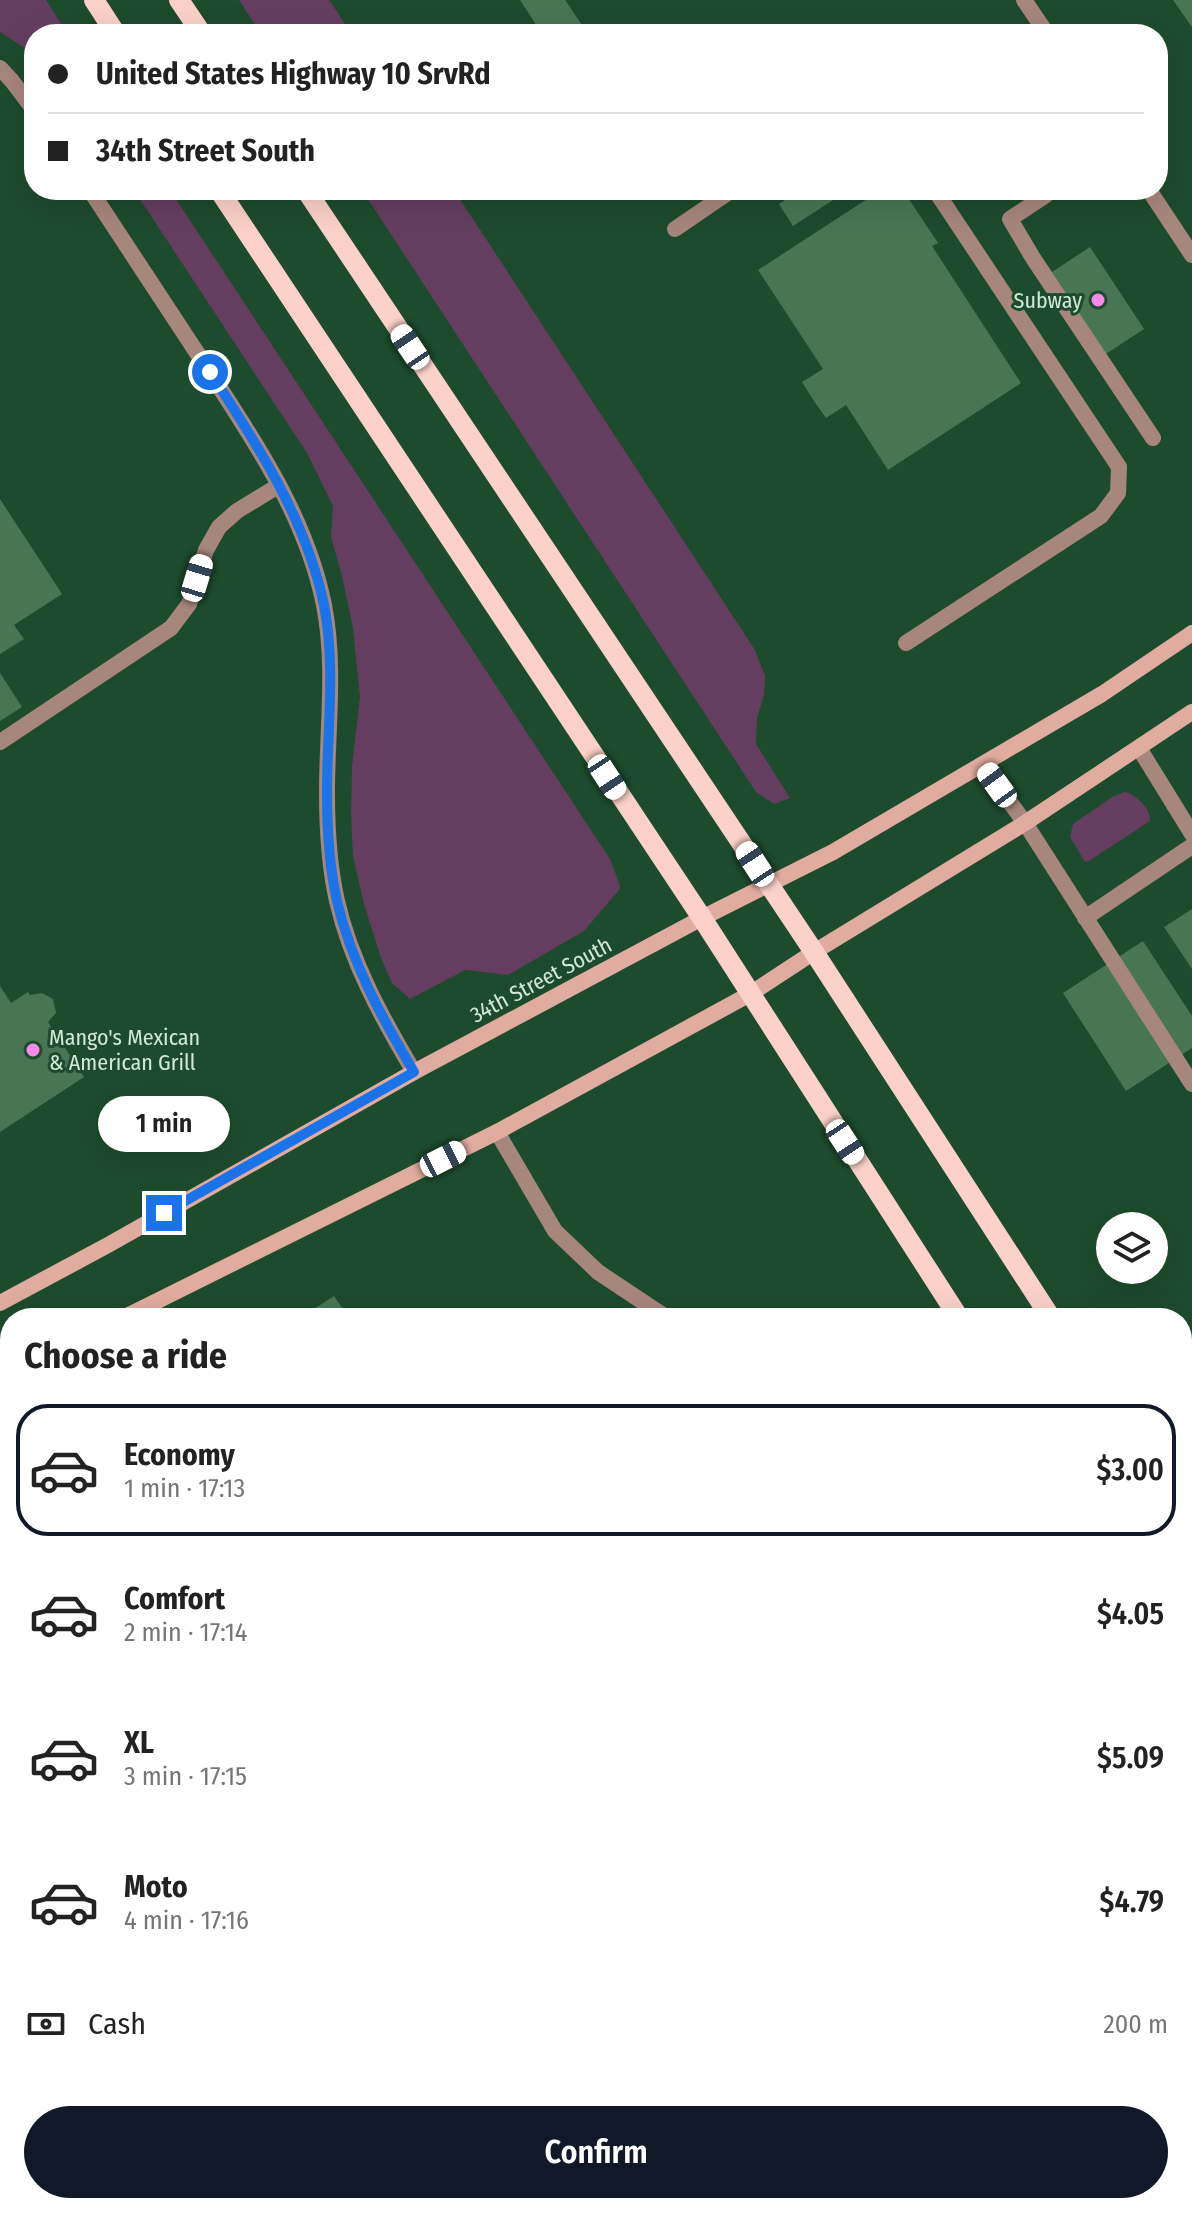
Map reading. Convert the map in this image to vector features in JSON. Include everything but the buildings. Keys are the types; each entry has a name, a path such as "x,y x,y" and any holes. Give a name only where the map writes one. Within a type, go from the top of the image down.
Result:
{"main road":[{"path":"94,0 110,24"},
{"path":"179,0 195,24"},
{"path":"226,200 702,918 953,1308"},
{"path":"313,200 814,952 1045,1308"},
{"name":"34th Street South","path":"0,1303 414,1072 702,918 833,852 1102,694 1192,633"},
{"path":"145,1308 497,1132 750,994 1025,823 1192,712"}],"street":[{"path":"1024,0 1040,24"},
{"path":"0,68 24,97"},
{"path":"97,200 244,424 309,549 324,606 330,664 327,791 329,843 337,900 356,961 385,1024 414,1072"},
{"path":"675,229 717,200"},
{"path":"906,643 1101,516 1118,493 1119,467 942,200"},
{"path":"1038,200 1010,219 1153,438"},
{"path":"1156,200 1192,255"},
{"path":"0,742 171,628 189,604 206,550 219,527 237,511 278,486"},
{"path":"1139,748 1192,834"},
{"path":"983,765 1025,823 1192,1084"},
{"path":"1085,918 1192,846"},
{"path":"497,1132 555,1231 642,1308"}],"shaded area":[{"path":"0,0 46,0 62,24 24,24 24,48 0,32"},
{"path":"239,0 329,0 345,24 255,24"},
{"path":"141,200 177,200 610,859 619,890 584,931 508,975 465,970 410,999 392,983 381,958 353,856 352,767 360,697 353,628 331,537 333,506 307,453"},
{"path":"369,200 461,200 755,650 765,676 764,695 757,718 756,744 790,798 774,804 756,792"},
{"path":"1125,792 1142,803 1150,821 1085,862 1070,837 1073,824"}],"place":[{"name":"Subway","path":"1098,300"},
{"name":"Mango's Mexican & American Grill","path":"33,1050"}],"route":[{"path":"164,1213 414,1072 385,1024 356,961 337,900 329,843 327,791 330,664 324,606 309,549 283,492 210,372"}]}
